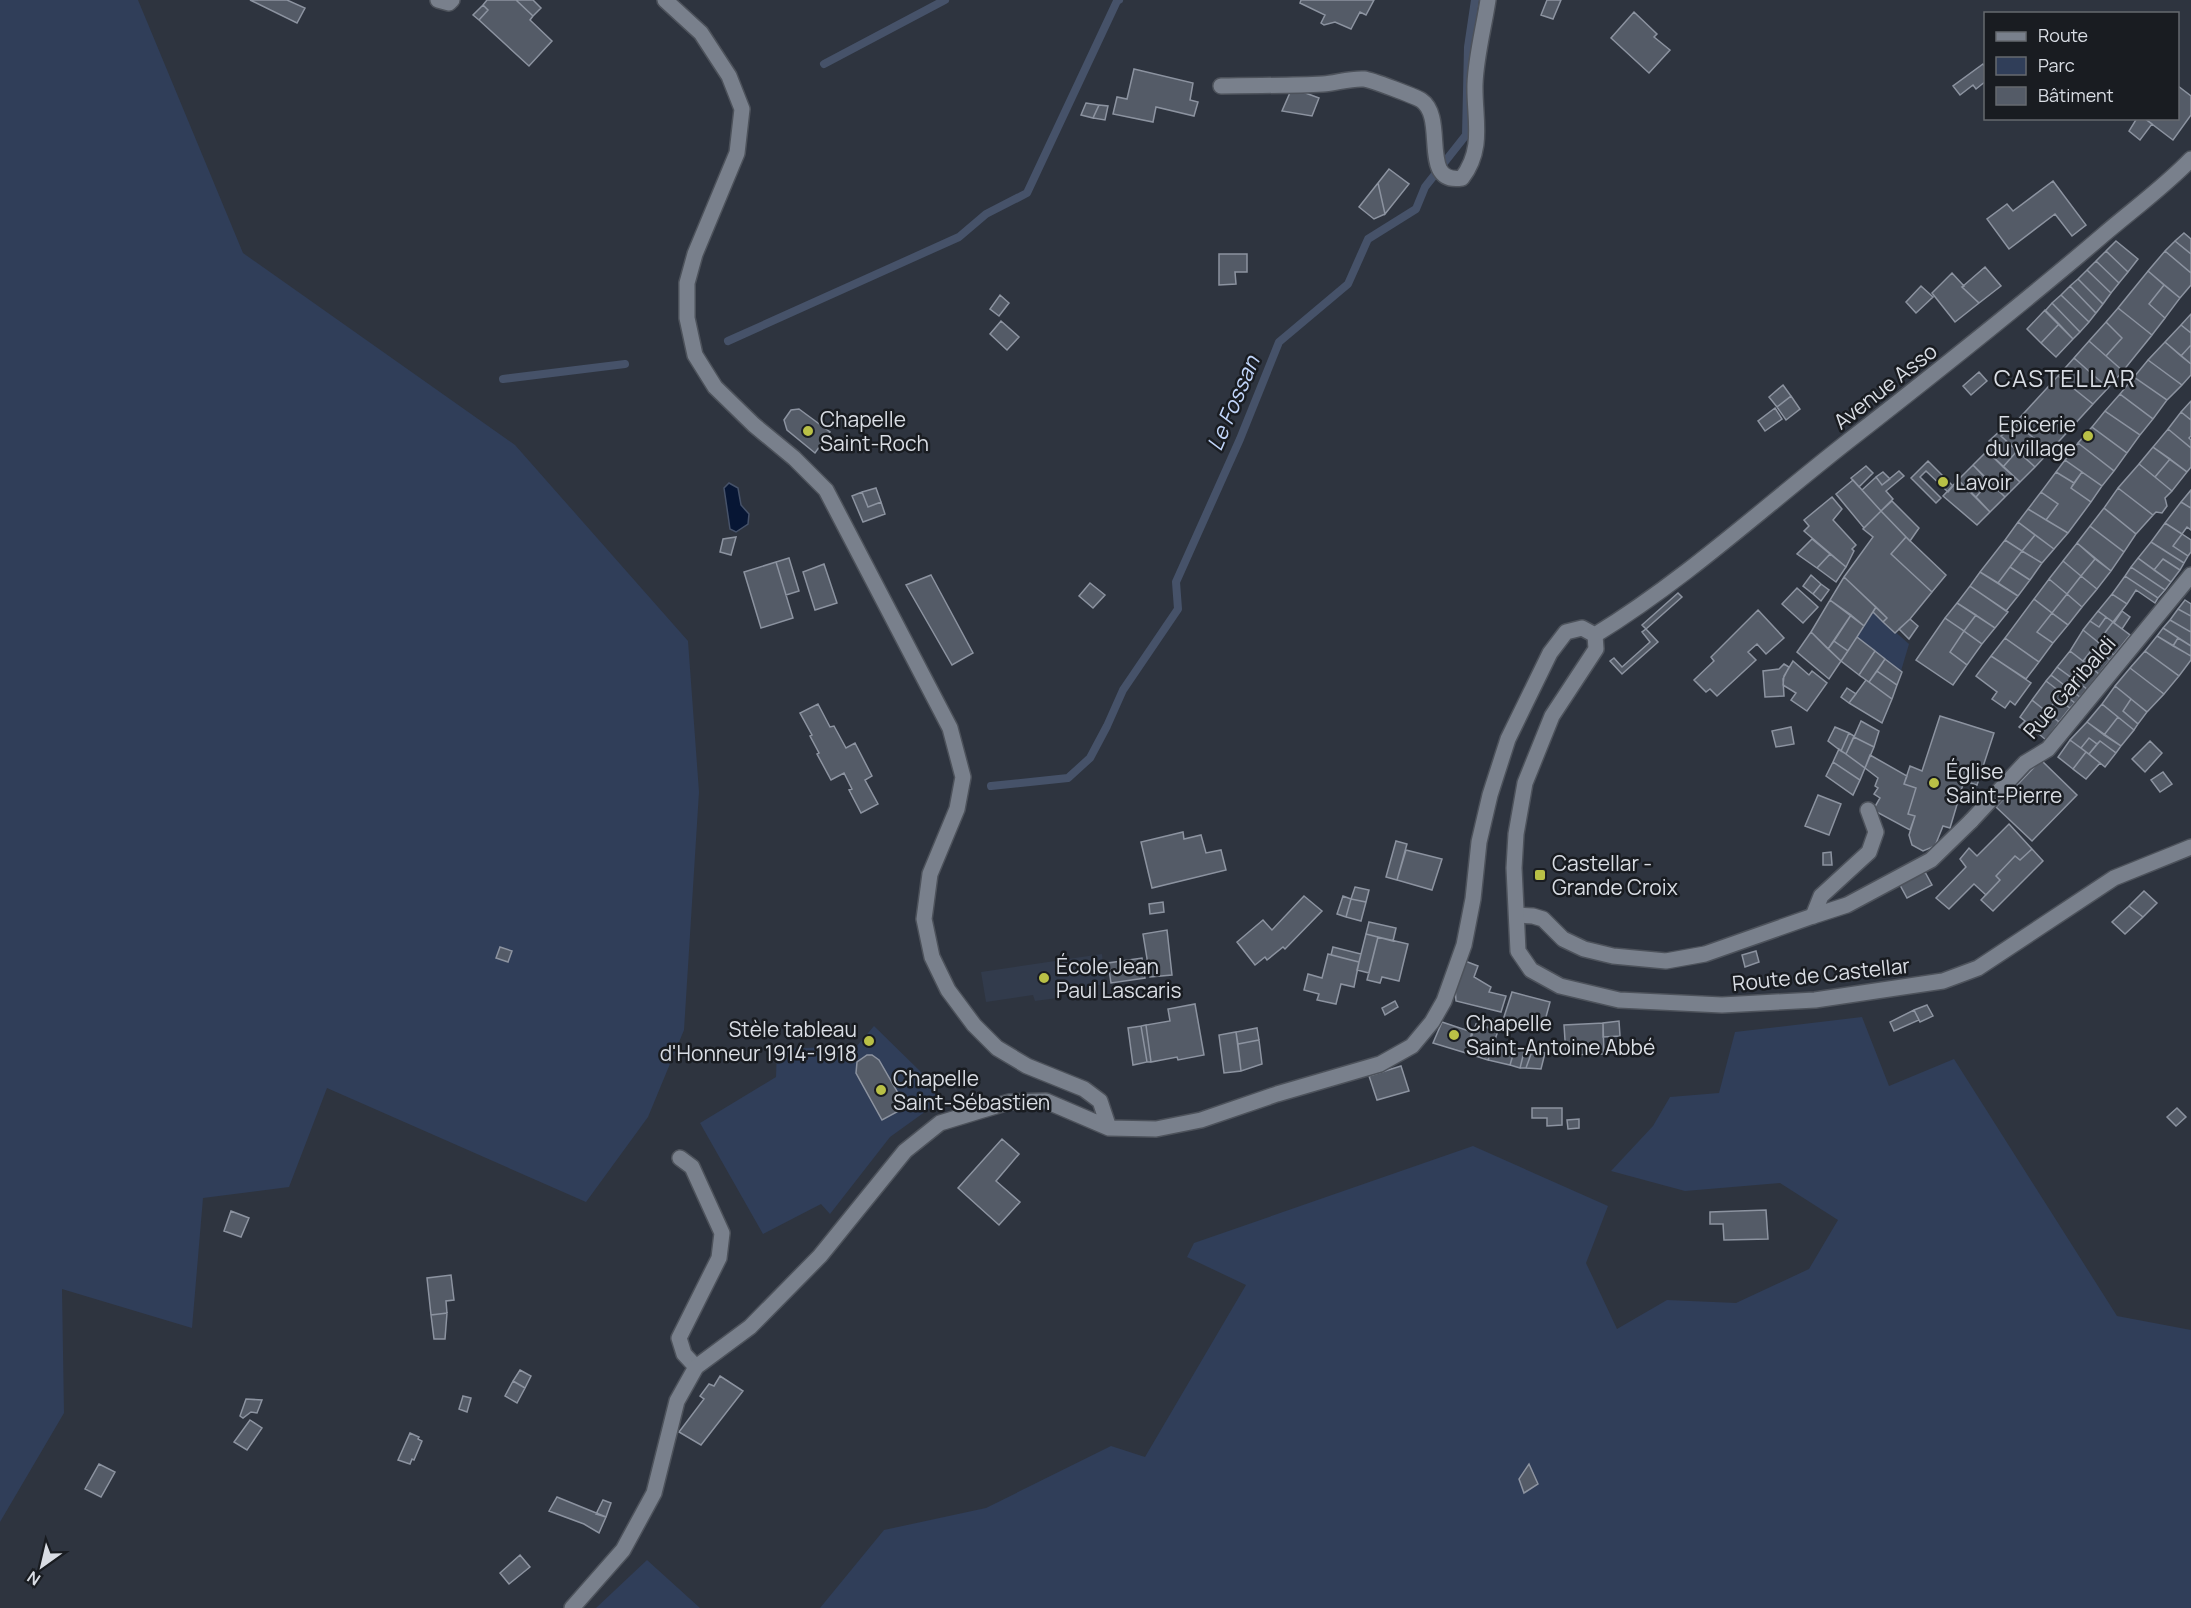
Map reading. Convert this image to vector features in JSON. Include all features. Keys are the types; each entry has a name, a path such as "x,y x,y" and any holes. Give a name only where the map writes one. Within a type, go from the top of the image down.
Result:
{"street":[{"path":"438,0 449,3 452,0"},
{"path":"665,0 701,33 729,76 742,109 737,153 695,254 687,283 687,318 695,355 715,387 826,490 950,728 963,777 957,809 930,874 924,919 932,957 948,990 974,1025 997,1048 1026,1066 1084,1089 1100,1101 1109,1128"},
{"path":"1221,86 1322,84 1365,79 1421,100 1433,115 1436,162 1446,178 1451,180 1462,178 1472,165 1477,139 1475,82 1488,0"},
{"name":"Avenue Asso","path":"1595,635 1625,617 1712,552 1971,346 2191,159"},
{"name":"Rue Garibaldi","path":"1517,915 1533,915 1543,919 1563,939 1584,949 1613,956 1666,961 1706,954 1847,905 1931,860 2025,764 2048,749 2191,575"},
{"path":"572,1608 623,1550 654,1493 677,1401 696,1367 750,1327 820,1256 905,1150 940,1123 1009,1102 1046,1101 1109,1128 1156,1129 1201,1120 1277,1094 1380,1065 1412,1046 1432,1022 1444,1001 1464,945 1473,899 1479,842 1490,795 1508,739 1550,652 1566,632 1582,628 1595,635"},
{"name":"Route de Castellar","path":"1595,635 1596,649 1552,716 1525,783 1516,834 1514,868 1518,951 1531,970 1560,986 1619,1000 1722,1005 1815,1000 1943,981 1978,968 2114,878 2191,847"},
{"path":"1813,916 1821,896 1869,852 1876,832 1868,810"},
{"path":"680,1158 692,1167 722,1233 719,1258 679,1338 684,1354 696,1367"}],"shaded area":[{"path":"729,483 738,488 741,505 749,514 748,524 736,532 730,529 724,488"},
{"name":"École Jean Paul Lascaris","path":"1102,954 1105,984 1058,991 1057,998 1035,1001 1033,995 986,1002 981,972"}],"green space":[{"path":"0,0 138,0 243,253 515,445 688,641 699,792 684,1030 648,1117 586,1202 327,1088 289,1187 203,1198 192,1328 62,1289 64,1413 0,1522"},
{"path":"1873,612 1909,644 1901,671 1857,637"},
{"path":"1862,1017 1889,1086 1954,1059 2117,1316 2191,1330 2191,1608 820,1608 884,1530 986,1508 1111,1446 1145,1457 1246,1285 1187,1257 1194,1243 1473,1146 1608,1206 1586,1263 1617,1329 1667,1300 1736,1303 1809,1269 1838,1220 1780,1183 1685,1191 1611,1171 1653,1126 1670,1097 1719,1093 1735,1032"},
{"path":"874,1026 923,1074 940,1101 890,1137 830,1214 821,1204 763,1234 700,1123 776,1077 777,1049 857,1046"},
{"path":"647,1560 700,1608 596,1608"}],"building":[{"path":"250,0 287,0 305,8 297,23"},
{"path":"487,0 516,0 533,16 530,20 552,41 529,66 479,20 488,10 483,5"},
{"path":"516,0 533,0 541,8 533,16"},
{"path":"1301,0 1374,0 1366,15 1360,12 1351,29 1335,22 1324,25 1321,23 1325,15 1300,3"},
{"path":"1547,0 1561,0 1553,19 1541,15"},
{"path":"483,5 488,10 479,20 473,15"},
{"path":"1634,12 1657,34 1654,37 1670,50 1649,73 1611,38"},
{"path":"1984,65 1984,83 1976,89 1973,85 1960,95 1953,86"},
{"path":"1134,69 1193,83 1190,100 1198,102 1194,116 1156,107 1153,122 1113,114 1117,97 1127,99"},
{"path":"2179,87 2191,96 2191,115 2173,140 2147,120 2179,120"},
{"path":"1292,88 1319,98 1312,116 1282,111"},
{"path":"1086,103 1099,105 1093,118 1081,115"},
{"path":"1099,105 1108,106 1105,120 1093,118"},
{"path":"2136,120 2147,120 2152,124 2140,140 2129,131"},
{"path":"1389,169 1409,184 1385,214 1378,183"},
{"path":"2053,181 2086,225 2072,236 2055,214 2009,249 1987,219 2007,204 2013,211"},
{"path":"1378,183 1385,214 1374,219 1359,207"},
{"path":"2184,233 2191,239 2191,254 2175,241"},
{"path":"2116,241 2138,259 2128,272 2106,251"},
{"path":"2175,241 2191,254 2191,273 2165,251"},
{"path":"2106,251 2128,272 2119,283 2096,261"},
{"path":"2165,251 2191,273 2191,285 2180,298 2148,271"},
{"path":"1219,254 1247,254 1247,272 1235,272 1236,284 1219,285"},
{"path":"2096,261 2119,283 2111,293 2087,270"},
{"path":"1985,267 2001,286 1979,303 1962,287"},
{"path":"2087,270 2111,293 2103,304 2078,279"},
{"path":"2148,271 2164,285 2149,304 2165,318 2152,335 2118,308"},
{"path":"1952,273 1964,286 1962,287 1979,303 1955,322 1932,293"},
{"path":"2078,279 2103,304 2096,313 2070,286"},
{"path":"2164,285 2180,298 2165,318 2149,304"},
{"path":"1921,286 1933,297 1916,313 1906,302"},
{"path":"2070,286 2096,313 2089,322 2061,295"},
{"path":"1000,295 1009,303 999,316 990,309"},
{"path":"2061,295 2089,322 2080,332 2052,303"},
{"path":"2052,303 2080,332 2073,339 2045,311"},
{"path":"2118,308 2152,335 2123,371 2106,356 2122,338 2106,322"},
{"path":"2045,310 2059,324 2041,343 2027,329"},
{"path":"2191,314 2191,333 2181,325"},
{"path":"1001,321 1019,337 1007,350 990,334"},
{"path":"2106,322 2122,338 2106,356 2089,341"},
{"path":"2059,324 2073,339 2056,357 2041,343"},
{"path":"2181,325 2191,333 2191,345 2181,356 2165,342"},
{"path":"2089,341 2123,371 2108,388 2074,358"},
{"path":"2165,342 2191,364 2191,375 2182,385 2148,360"},
{"path":"2191,345 2191,364 2181,356"},
{"path":"2074,358 2108,388 2093,404 2058,376"},
{"path":"2148,360 2182,385 2167,400 2134,377"},
{"path":"1979,372 1987,381 1971,395 1963,386"},
{"path":"2058,376 2093,404 2050,451 2015,423"},
{"path":"2134,377 2167,400 2153,419 2120,394"},
{"path":"1783,385 1791,396 1777,407 1769,397"},
{"path":"2120,394 2153,419 2140,435 2105,411"},
{"path":"1791,396 1800,409 1786,420 1777,407"},
{"path":"2191,401 2191,420 2181,412"},
{"path":"1775,408 1782,419 1765,431 1758,421"},
{"name":"Chapelle Saint-Roch","path":"799,409 830,432 815,453 787,430 784,420 791,410"},
{"path":"2105,411 2140,435 2127,453 2092,427"},
{"path":"2181,412 2191,420 2189,438 2191,448 2168,429"},
{"path":"2015,423 2050,451 2035,467 2001,436"},
{"path":"2092,427 2127,453 2114,471 2078,443"},
{"path":"2168,429 2191,448 2191,467 2187,472 2153,447"},
{"path":"2001,430 2005,433 2001,436 2017,451 2003,467 1987,451 1993,445 1989,441"},
{"path":"2078,443 2114,471 2102,486 2065,460"},
{"path":"2153,447 2170,459 2155,477 2139,464"},
{"path":"1987,451 2020,482 2005,497 1973,465"},
{"path":"2017,451 2035,467 2020,482 2003,467"},
{"path":"2170,459 2187,472 2172,491 2155,477"},
{"path":"2065,460 2082,472 2074,483 2056,472"},
{"name":"Lavoir","path":"1928,461 1953,486 1948,492 1926,471 1920,477 1941,498 1936,503 1911,478"},
{"path":"2139,464 2172,491 2165,498 2167,506 2162,513 2156,512 2153,515 2118,488"},
{"path":"1973,465 1989,482 1976,497 1958,480"},
{"path":"1866,466 1873,473 1859,487 1851,478"},
{"path":"1899,471 1904,476 1886,491 1893,499 1881,511 1862,490 1876,477 1882,485"},
{"path":"1883,472 1890,479 1882,485 1876,477"},
{"path":"2056,472 2074,483 2071,488 2091,502 2068,533 2046,520 2058,504 2041,492"},
{"path":"2082,472 2102,486 2091,502 2071,488"},
{"path":"1853,480 1881,511 1864,528 1836,494"},
{"path":"1958,480 1990,512 1977,525 1943,496"},
{"path":"1989,482 2005,497 1990,512 1976,497"},
{"path":"876,488 881,502 868,507 862,492"},
{"path":"2118,488 2153,515 2136,534 2104,508"},
{"path":"2191,490 2191,508 2181,502"},
{"path":"862,492 868,507 881,502 885,514 863,522 852,496"},
{"path":"2041,492 2058,504 2046,520 2028,509"},
{"path":"1832,497 1842,509 1833,520 1856,545 1852,549 1854,551 1846,567 1804,531 1809,526 1804,520"},
{"path":"1892,501 1919,528 1910,541 1881,511"},
{"path":"2181,502 2191,508 2191,530 2187,527 2182,534 2165,523"},
{"path":"2104,508 2136,534 2124,552 2090,526"},
{"path":"2028,509 2068,533 2054,549 2018,522"},
{"path":"1881,511 1906,537 1891,554 1932,592 1895,633 1883,622 1887,618 1844,577 1873,537 1863,529"},
{"path":"2018,522 2035,535 2022,551 2005,540"},
{"path":"2165,523 2182,534 2173,546 2188,556 2184,563 2151,542"},
{"path":"2090,526 2124,552 2111,571 2077,543"},
{"path":"2182,534 2191,540 2191,552 2188,556 2173,546"},
{"path":"2035,535 2054,549 2042,563 2022,551"},
{"path":"736,537 731,555 720,552 723,539"},
{"path":"1906,537 1946,575 1932,592 1891,554"},
{"path":"1812,539 1830,554 1817,568 1797,554"},
{"path":"2005,540 2022,551 1998,583 1980,572"},
{"path":"2151,542 2184,563 2180,570 2163,559 2154,570 2138,558"},
{"path":"2077,543 2095,559 2081,576 2063,561"},
{"path":"2022,551 2042,563 2030,580 2010,567"},
{"path":"1830,554 1846,567 1836,582 1817,568"},
{"path":"789,558 799,591 786,595 776,562"},
{"path":"2138,558 2171,582 2165,590 2131,567"},
{"path":"2095,559 2111,571 2097,589 2081,576"},
{"path":"2163,559 2180,570 2171,582 2154,570"},
{"path":"2063,561 2081,576 2067,594 2049,579"},
{"path":"776,562 793,618 761,628 744,572"},
{"path":"824,564 837,603 815,610 803,572"},
{"path":"2010,567 2030,580 2018,596 1998,583"},
{"path":"2131,567 2165,590 2158,598 2125,576"},
{"path":"1980,572 2018,596 2006,611 1970,586"},
{"path":"931,575 973,653 952,665 906,585"},
{"path":"1811,575 1821,584 1813,594 1803,586"},
{"path":"2081,576 2097,589 2082,607 2067,594"},
{"path":"2125,576 2158,598 2155,603 2136,590 2127,604 2112,594"},
{"path":"1844,577 1876,607 1864,626 1830,600"},
{"path":"2049,579 2067,594 2052,613 2034,599"},
{"path":"1090,583 1105,595 1093,608 1079,596"},
{"path":"1821,584 1829,590 1821,601 1813,594"},
{"path":"1970,586 2008,612 1995,628 1957,603"},
{"path":"1797,588 1818,607 1803,623 1782,604"},
{"path":"1678,593 1682,597 1646,629 1642,625"},
{"path":"2067,594 2082,607 2068,625 2052,613"},
{"path":"2112,594 2127,604 2113,622 2098,611"},
{"path":"2034,599 2052,613 2037,632 2053,643 2039,662 2005,638"},
{"path":"1830,600 1851,615 1828,649 1811,632"},
{"path":"2185,600 2191,604 2191,616 2178,609"},
{"path":"1957,603 1976,615 1964,631 1945,618"},
{"path":"1876,607 1887,618 1883,622 1873,612"},
{"path":"2178,609 2191,616 2191,632 2170,620"},
{"path":"1758,610 1784,638 1766,654 1757,644 1748,652 1756,660 1717,696 1710,689 1706,692 1694,680 1714,661 1711,657"},
{"path":"2098,611 2106,617 2099,627 2090,621"},
{"path":"2122,611 2130,617 2122,629 2114,623"},
{"path":"2052,613 2068,625 2053,643 2037,632"},
{"path":"1851,615 1864,626 1848,651 1834,641"},
{"path":"1976,615 1995,628 1982,644 1964,631"},
{"path":"2106,617 2113,622 2098,642 2083,630 2090,621 2099,627"},
{"path":"1945,618 1964,631 1950,652 1967,665 1953,685 1916,660"},
{"path":"1910,619 1918,626 1909,639 1899,629"},
{"path":"2170,620 2191,632 2191,646 2163,628"},
{"path":"2113,622 2130,635 2114,655 2098,642"},
{"path":"2163,628 2178,638 2173,646 2157,636"},
{"path":"1646,629 1658,642 1622,674 1610,661 1614,658 1622,667 1650,642 1642,632"},
{"path":"2083,630 2114,655 2110,660 2094,647 2083,661 2070,651"},
{"path":"1964,631 1982,644 1967,665 1950,652"},
{"path":"1811,632 1841,661 1829,679 1797,652"},
{"path":"2157,636 2191,656 2191,660 2179,676 2145,651"},
{"path":"1857,637 1875,651 1859,675 1841,661"},
{"path":"2005,638 2039,662 2026,679 1991,656"},
{"path":"2178,638 2191,646 2191,656 2173,646"},
{"path":"1834,641 1848,651 1841,661 1828,649"},
{"path":"2094,647 2110,660 2099,674 2083,661"},
{"path":"1875,651 1885,659 1869,682 1859,675"},
{"path":"2070,651 2099,674 2087,689 2057,667"},
{"path":"2145,651 2179,676 2164,694 2130,668"},
{"path":"1991,656 2031,683 2015,705 2010,701 2005,708 1992,699 1997,692 1976,676"},
{"path":"1885,659 1902,672 1897,685 1877,671"},
{"path":"1793,661 1809,675 1812,671 1827,683 1807,711 1791,700 1796,693 1783,685 1784,676"},
{"path":"1784,664 1789,667 1783,679 1784,696 1765,697 1763,671 1779,669"},
{"path":"2057,667 2087,689 2080,697 2051,675"},
{"path":"2130,668 2164,694 2147,712 2115,686"},
{"path":"1877,671 1897,685 1892,699 1869,682"},
{"path":"2051,675 2080,697 2075,703 2046,681"},
{"path":"1866,680 1892,699 1882,723 1849,703"},
{"path":"2046,681 2075,703 2070,708 2057,699 2047,712 2032,700"},
{"path":"2115,686 2131,699 2123,711 2138,724 2134,730 2102,704"},
{"path":"1847,688 1856,694 1849,703 1841,697"},
{"path":"2057,699 2070,708 2059,722 2047,712"},
{"path":"2131,699 2147,712 2138,724 2123,711"},
{"path":"2032,700 2059,722 2046,740 2032,728 2027,733 2019,727 2025,721 2020,717"},
{"path":"818,704 830,727 834,726 846,748 855,743 872,776 865,780 878,804 861,813 849,790 852,789 844,773 831,780 800,713"},
{"path":"2102,704 2118,717 2104,735 2087,722"},
{"name":"Église Saint-Pierre","path":"1940,716 1994,733 1977,785 1964,781 1950,828 1943,826 1935,846 1923,851 1912,845 1909,835 1915,816 1908,814 1916,788 1904,784 1910,766 1922,771"},
{"path":"2118,717 2134,730 2121,746 2104,735"},
{"path":"1861,721 1879,731 1874,747 1854,737"},
{"path":"2087,722 2121,746 2116,753 2100,741 2097,744 2089,738 2081,748 2070,740"},
{"path":"1791,727 1794,744 1776,747 1772,731"},
{"path":"1835,727 1849,733 1841,751 1828,741"},
{"path":"1849,733 1854,736 1846,754 1841,751"},
{"path":"1854,737 1874,747 1865,768 1846,754"},
{"path":"2089,738 2097,744 2089,754 2081,748"},
{"path":"2070,740 2086,752 2073,769 2058,757"},
{"path":"2100,741 2116,753 2105,767 2089,754"},
{"path":"2150,741 2162,753 2145,772 2132,759"},
{"path":"1839,749 1865,768 1860,780 1833,762"},
{"path":"2086,752 2100,763 2086,779 2073,769"},
{"path":"1870,755 1907,776 1904,784 1916,788 1908,814 1915,816 1910,830 1873,810 1880,798 1874,794 1878,788 1875,786 1878,778 1865,768"},
{"path":"2041,760 2077,795 2032,841 1996,807"},
{"path":"1833,762 1860,780 1853,795 1826,776"},
{"path":"2163,772 2172,784 2160,792 2151,780"},
{"path":"1818,795 1841,804 1829,835 1805,826"},
{"path":"2009,824 2032,849 2020,860 2015,856 1996,876 2000,880 1986,895 1974,884 1949,909 1936,898 1966,867 1960,859 1969,848 1977,856"},
{"path":"1183,832 1184,839 1201,835 1206,853 1221,850 1226,870 1152,888 1141,842"},
{"path":"1396,841 1407,844 1397,880 1386,877"},
{"path":"2032,849 2043,861 1993,911 1981,900 2000,880 1996,876 2015,856 2020,860"},
{"path":"1406,850 1442,859 1432,890 1397,880"},
{"path":"1831,852 1832,865 1823,865 1823,853"},
{"path":"1925,872 1932,885 1907,898 1900,885"},
{"path":"1355,887 1369,890 1366,902 1351,899"},
{"path":"2144,891 2157,903 2143,917 2129,906"},
{"path":"1304,896 1322,911 1285,949 1283,947 1267,960 1265,957 1255,965 1237,942 1263,920 1272,930"},
{"path":"1343,896 1351,899 1346,917 1337,914"},
{"path":"1351,899 1366,902 1361,921 1346,917"},
{"path":"1163,902 1164,912 1150,914 1149,904"},
{"path":"2129,906 2143,917 2125,934 2112,922"},
{"path":"1369,922 1396,928 1393,941 1366,934"},
{"path":"1167,930 1172,975 1150,977 1143,934"},
{"path":"1366,934 1378,937 1369,973 1357,970"},
{"path":"1378,937 1408,944 1399,981 1382,977 1380,983 1367,980"},
{"path":"500,947 512,951 508,962 496,958"},
{"path":"1333,947 1361,954 1359,962 1331,955"},
{"path":"1756,951 1759,962 1745,967 1742,955"},
{"path":"1328,954 1359,962 1354,987 1341,984 1336,1004 1317,1000 1319,994 1304,990 1308,974 1322,978"},
{"path":"1142,958 1145,978 1111,983 1108,963"},
{"path":"1465,961 1478,966 1474,977 1491,987 1489,992 1506,996 1501,1012 1456,1001 1455,986"},
{"path":"1512,992 1550,1002 1543,1028 1503,1020"},
{"path":"1395,1001 1398,1007 1385,1015 1382,1008"},
{"path":"1195,1004 1204,1055 1151,1062 1146,1025 1170,1021 1168,1009"},
{"path":"1927,1005 1933,1016 1920,1022 1914,1010"},
{"path":"1914,1010 1919,1020 1894,1031 1890,1022"},
{"path":"1491,1019 1502,1022 1498,1031 1488,1027"},
{"path":"1619,1021 1620,1036 1603,1037 1603,1023"},
{"name":"Chapelle Saint-Antoine Abbé","path":"1442,1022 1472,1032 1466,1053 1433,1043"},
{"path":"1603,1023 1604,1054 1566,1055 1564,1025"},
{"path":"1476,1024 1498,1031 1493,1045 1471,1038"},
{"path":"1146,1025 1151,1062 1147,1062 1141,1026"},
{"path":"1141,1026 1147,1062 1133,1065 1128,1028"},
{"path":"1257,1028 1259,1040 1238,1044 1236,1032"},
{"path":"1236,1032 1241,1071 1224,1073 1219,1035"},
{"path":"1471,1038 1493,1045 1488,1060 1466,1053"},
{"path":"1259,1040 1262,1064 1241,1071 1238,1044"},
{"path":"1494,1041 1515,1048 1510,1065 1488,1060"},
{"path":"1515,1048 1524,1052 1520,1068 1510,1065"},
{"path":"1525,1048 1545,1053 1541,1069 1526,1068 1531,1054 1524,1052"},
{"path":"1524,1052 1531,1054 1526,1068 1520,1068"},
{"name":"Chapelle Saint-Sébastien","path":"867,1055 872,1055 879,1060 906,1107 882,1120 856,1073 857,1062"},
{"path":"1401,1066 1409,1091 1377,1100 1369,1076"},
{"path":"1532,1108 1562,1108 1562,1125 1547,1126 1547,1118 1532,1118"},
{"path":"2177,1108 2186,1117 2176,1126 2167,1117"},
{"path":"1579,1119 1579,1128 1568,1129 1567,1120"},
{"path":"1002,1139 1019,1154 996,1181 1020,1202 999,1225 958,1188"},
{"path":"1766,1210 1768,1239 1724,1240 1723,1224 1710,1224 1710,1212"},
{"path":"231,1211 249,1218 241,1237 224,1231"},
{"path":"451,1275 454,1300 446,1301 447,1313 431,1315 427,1278"},
{"path":"447,1313 445,1339 434,1339 431,1315"},
{"path":"520,1370 531,1376 525,1388 513,1381"},
{"path":"720,1376 743,1391 701,1445 679,1432 704,1399 700,1396 709,1384 714,1386"},
{"path":"513,1381 525,1388 517,1403 505,1396"},
{"path":"463,1396 471,1398 467,1412 459,1409"},
{"path":"246,1399 262,1400 257,1413 251,1412 243,1418 240,1416"},
{"path":"250,1420 262,1428 247,1450 234,1442"},
{"path":"410,1433 422,1441 410,1464 398,1460"},
{"path":"99,1464 115,1472 101,1497 85,1489"},
{"path":"1529,1464 1538,1484 1524,1493 1519,1479"},
{"path":"557,1497 606,1517 599,1533 584,1524 549,1511"},
{"path":"603,1500 611,1503 606,1517 596,1514"},
{"path":"520,1555 530,1567 509,1584 500,1573"}],"waterway":[{"path":"824,64 945,0"},
{"path":"728,341 959,237 986,214 1027,193 1119,0"},
{"name":"Le Fossan","path":"991,786 1068,778 1090,758 1123,690 1178,609 1176,582 1240,439 1279,342 1348,284 1368,239 1416,209 1425,187 1466,135 1468,47 1475,0"},
{"path":"503,379 625,364"}],"place":[{"name":"Chapelle Saint-Roch","path":"808,431"},
{"name":"Epicerie du village","path":"2088,436"},
{"name":"Lavoir","path":"1943,482"},
{"name":"Église Saint-Pierre","path":"1934,783"},
{"name":"Castellar - Grande Croix","path":"1540,875"},
{"name":"École Jean Paul Lascaris","path":"1044,978"},
{"name":"Chapelle Saint-Antoine Abbé","path":"1454,1035"},
{"name":"Stèle tableau d'Honneur 1914-1918","path":"869,1041"},
{"name":"Chapelle Saint-Sébastien","path":"881,1090"}],"district":[{"name":"CASTELLAR","path":"2065,377"}]}
